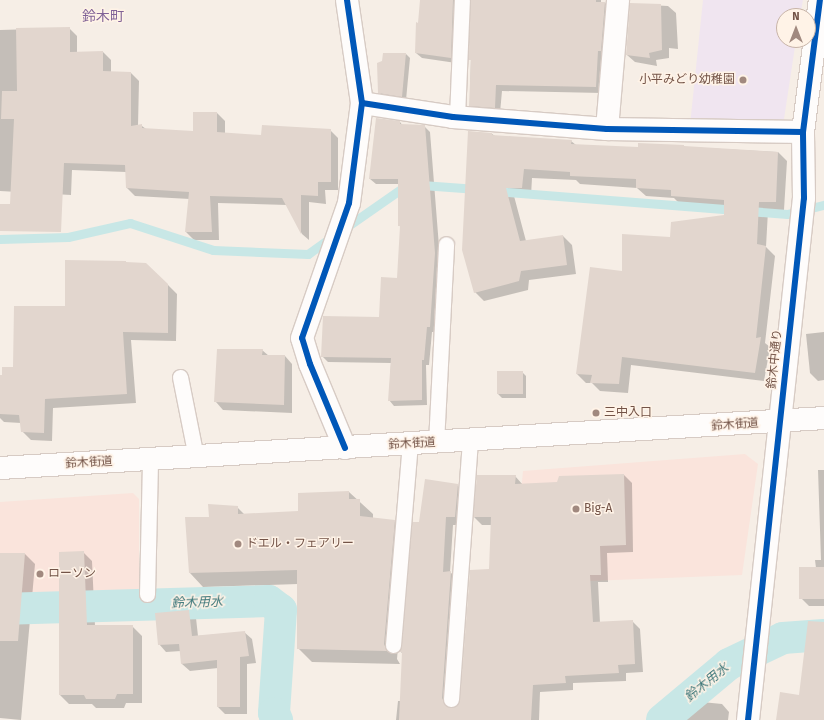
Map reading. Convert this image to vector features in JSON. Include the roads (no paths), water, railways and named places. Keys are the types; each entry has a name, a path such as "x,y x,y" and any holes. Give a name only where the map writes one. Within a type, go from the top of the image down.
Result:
{"street":[{"path":"345,448 310,364 302,338 348,206 362,104 346,0"},
{"path":"607,129 618,0"},
{"name":"鈴木中通り","path":"748,720 804,198 803,132 820,0"},
{"path":"362,104 457,117 607,129 803,132"},
{"name":"鈴木街道","path":"0,468 470,441 824,418"}],"lane":[{"path":"457,117 462,0"},
{"path":"436,443 446,244"},
{"path":"180,377 196,457"},
{"path":"451,700 470,441"},
{"path":"393,645 410,444"},
{"path":"147,594 150,459"}],"waterway":[{"path":"345,228 408,184 477,189"},
{"path":"495,191 787,214 824,205"},
{"path":"0,239 68,237 130,223 213,250 308,254 333,236"},
{"name":"鈴木用水","path":"0,609 269,601 281,610 274,713 277,720"},
{"name":"鈴木用水","path":"662,720 729,664 783,638 824,635"}],"place":[{"name":"小平みどり幼稚園","path":"743,80"},
{"name":"三中入口","path":"596,413"},
{"name":"Big-A","path":"576,509"},
{"name":"ドエル・フェアリー","path":"238,544"},
{"name":"ローソン","path":"40,574"}],"district":[{"name":"鈴木町","path":"103,17"}]}
